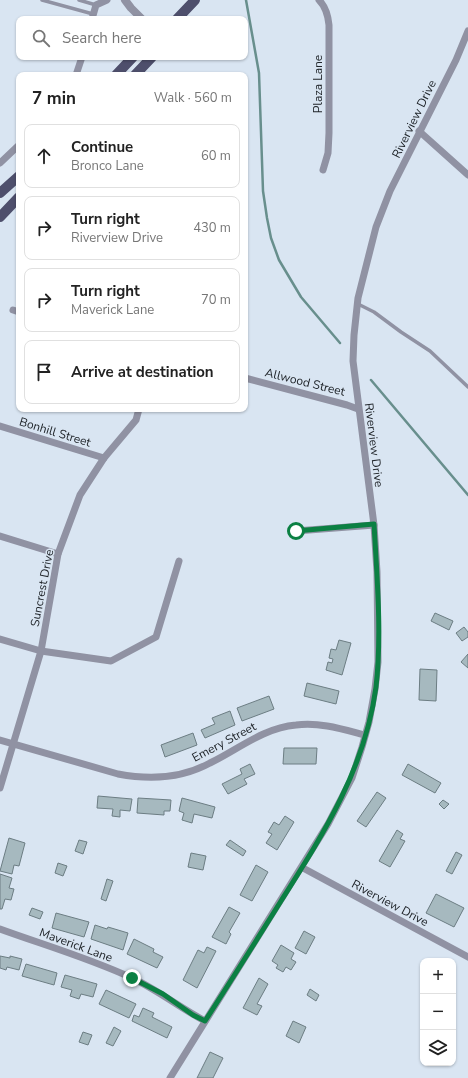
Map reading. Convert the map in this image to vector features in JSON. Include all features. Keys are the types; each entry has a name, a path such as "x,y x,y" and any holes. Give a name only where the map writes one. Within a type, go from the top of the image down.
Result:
{"main road":[{"path":"180,16 195,0"},
{"path":"119,72 130,60"},
{"path":"138,72 149,60"},
{"path":"0,193 16,179"},
{"path":"0,217 16,200"}],"street":[{"path":"92,16 96,5 107,0"},
{"path":"125,0 139,16"},
{"name":"Plaza Lane","path":"319,0 324,5 328,14 329,25 329,133 328,154 323,170"},
{"name":"Riverview Drive","path":"170,1078 302,868 352,778 362,747 375,689 378,662 377,572 374,524 353,361 354,335 358,304 376,227 390,191 456,60 468,31"},
{"path":"77,72 81,60"},
{"path":"419,131 468,175"},
{"path":"0,163 16,149"},
{"name":"Allwood Street","path":"248,379 358,409"},
{"name":"Suncrest Drive","path":"0,788 41,651 58,554 80,495 104,458 136,420 138,412"},
{"name":"Bonhill Street","path":"0,426 104,458"},
{"path":"296,531 374,524"},
{"path":"0,536 58,554"},
{"path":"0,639 41,651 110,661 156,637 180,561"},
{"name":"Emery Street","path":"0,740 118,774 153,778 171,777 194,771 210,764 251,739 267,732 295,725 313,724 329,726 365,735"},
{"name":"Riverview Drive","path":"302,868 468,958"},
{"name":"Maverick Lane","path":"0,929 101,964 163,994 193,1015 205,1021"}],"lane":[{"path":"42,0 92,16"},
{"path":"79,0 96,5"},
{"path":"358,304 374,312 430,351 468,387"}],"building":[{"path":"435,613 453,621 449,630 431,621"},
{"path":"464,627 468,632 468,637 462,641 456,633"},
{"path":"339,640 351,643 342,675 326,670 328,662 332,663 333,659 329,658 331,649 336,650"},
{"path":"468,654 468,668 461,662"},
{"path":"420,669 437,670 436,701 419,700"},
{"path":"307,683 339,691 336,704 304,696"},
{"path":"269,696 274,709 242,721 237,708"},
{"path":"230,711 235,725 205,738 201,730 215,724 212,718"},
{"path":"193,733 197,745 165,757 161,745"},
{"path":"284,748 317,748 316,764 283,764"},
{"path":"250,764 255,774 244,779 247,784 228,794 222,784 242,774 240,769"},
{"path":"408,764 441,783 435,793 402,775"},
{"path":"377,792 386,798 366,827 357,821"},
{"path":"98,796 132,799 130,811 120,810 120,817 112,816 113,809 97,808"},
{"path":"138,798 171,800 170,811 164,811 164,815 137,813"},
{"path":"182,798 215,807 212,818 194,814 192,823 182,820 184,813 179,811"},
{"path":"443,800 449,804 444,809 439,804"},
{"path":"285,816 294,822 277,850 266,843 272,834 268,832 274,822 279,825"},
{"path":"397,830 403,834 400,839 405,841 390,867 379,861"},
{"path":"9,838 25,843 19,866 14,865 12,874 0,871"},
{"path":"79,840 87,842 83,854 75,851"},
{"path":"230,840 246,851 243,856 226,845"},
{"path":"456,852 462,855 452,874 446,871"},
{"path":"191,853 206,856 203,870 188,867"},
{"path":"58,863 67,866 63,876 55,873"},
{"path":"256,865 268,872 252,901 240,895"},
{"path":"0,874 12,878 9,888 14,889 11,900 5,899 2,909 0,909"},
{"path":"107,879 113,881 106,901 101,899"},
{"path":"436,894 464,908 454,927 426,913"},
{"path":"229,907 240,913 229,932 231,934 226,944 212,937"},
{"path":"32,908 43,912 40,919 29,915"},
{"path":"56,913 89,922 84,937 52,928"},
{"path":"95,925 128,933 123,950 91,939"},
{"path":"304,931 315,937 306,954 295,948"},
{"path":"134,939 154,949 153,952 163,957 157,968 127,954"},
{"path":"281,945 294,953 291,959 296,962 291,970 286,967 283,972 276,968 278,965 272,961"},
{"path":"207,947 216,951 197,988 183,980 198,950 204,953"},
{"path":"0,956 10,958 10,956 22,959 19,970 7,967 6,970 0,968"},
{"path":"26,964 57,973 54,985 22,976"},
{"path":"65,975 97,984 93,997 81,994 79,999 70,996 72,990 61,987"},
{"path":"259,978 268,984 257,1004 262,1006 257,1015 243,1008"},
{"path":"310,989 319,995 316,1001 307,995"},
{"path":"106,990 136,1004 129,1018 99,1004"},
{"path":"143,1008 154,1013 152,1017 172,1027 167,1038 132,1021 134,1015 139,1017"},
{"path":"293,1021 306,1027 299,1043 286,1036"},
{"path":"114,1027 121,1031 113,1046 106,1043"},
{"path":"83,1032 92,1035 88,1045 79,1042"},
{"path":"210,1052 223,1058 213,1078 197,1078"}],"waterway":[{"path":"246,0 259,73 263,191 271,238 279,260 301,297 340,343"},
{"path":"371,380 468,495"}],"route":[{"path":"132,978 163,994 193,1015 205,1021 302,868 328,824 352,778 369,722 378,662 377,572 374,524 296,531"}]}
